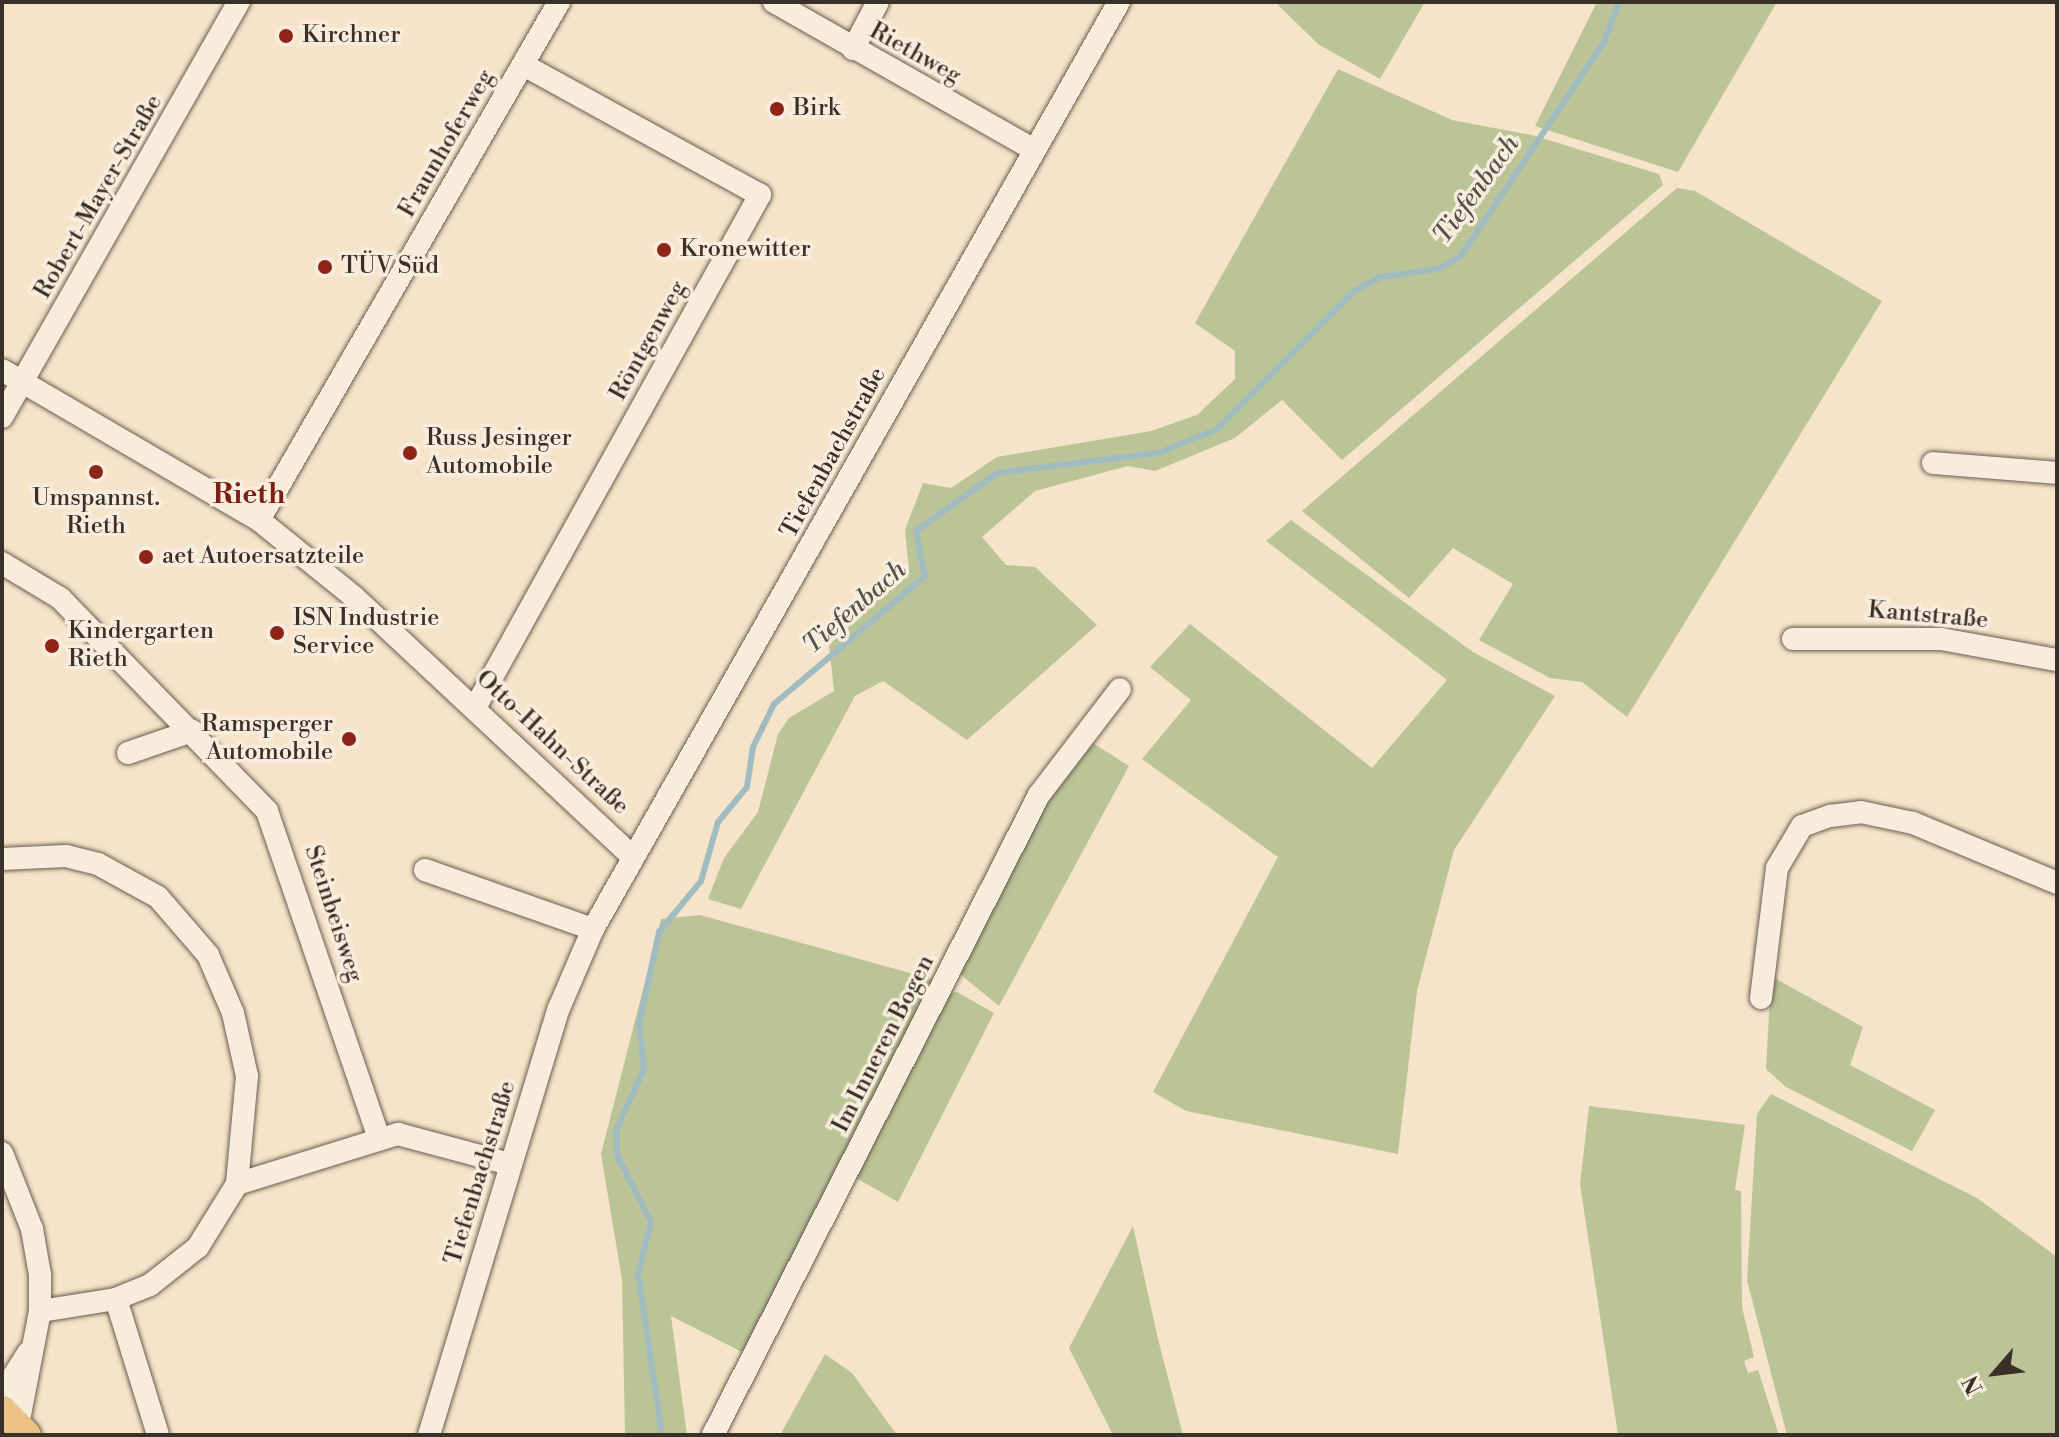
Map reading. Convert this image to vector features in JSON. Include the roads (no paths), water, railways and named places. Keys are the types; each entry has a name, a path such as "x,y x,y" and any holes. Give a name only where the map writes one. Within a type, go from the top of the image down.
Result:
{"street":[{"name":"Robert-Mayer-Straße","path":"2,417 239,2"},
{"name":"Fraunhoferweg","path":"259,520 559,2"},
{"name":"Riethweg","path":"774,2 1033,149"},
{"path":"853,49 878,2"},
{"name":"Tiefenbachstraße","path":"429,1435 559,1008 593,929 1119,2"},
{"name":"Röntgenweg","path":"476,706 760,195 524,65"},
{"name":"Otto-Hahn-Straße","path":"2,370 259,520 476,706 632,856"},
{"path":"1933,463 2057,473"},
{"name":"Steinbeisweg","path":"2,563 60,598 192,731 280,835 379,1139"},
{"name":"Kantstraße","path":"1793,639 1941,639 2057,660"},
{"name":"Im Inneren Bogen","path":"713,1435 1039,795 1120,689"},
{"path":"128,753 192,731"},
{"path":"1761,998 1777,868 1802,826 1830,816 1861,812 1913,823 2057,883"},
{"path":"2,859 66,856 132,878 208,955 233,1013 247,1076 237,1184 215,1226 179,1265 116,1299 40,1311"},
{"path":"425,870 593,929"},
{"path":"237,1184 398,1134 510,1164"},
{"path":"2,1153 32,1229 40,1311 16,1421"},
{"path":"116,1299 158,1435"},
{"path":"2,1394 31,1349"}],"waterway":[{"name":"Tiefenbach","path":"662,1435 638,1273 651,1222 617,1155 617,1128 644,1069 639,1024 659,932 701,881 718,822 747,787 753,747 774,704 925,576 916,531 997,473 1158,453 1217,429 1354,291 1380,277 1438,269 1460,257 1604,42 1619,2"}],"place":[{"name":"Kirchner","path":"286,36"},
{"name":"Birk","path":"777,109"},
{"name":"Kronewitter","path":"664,250"},
{"name":"TÜV Süd","path":"325,267"},
{"name":"Russ Jesinger Automobile","path":"410,453"},
{"name":"Umspannst. Rieth","path":"96,472"},
{"name":"aet Autoersatzteile","path":"146,557"},
{"name":"ISN Industrie Service","path":"277,633"},
{"name":"Kindergarten Rieth","path":"52,646"},
{"name":"Ramsperger Automobile","path":"349,739"}],"district":[{"name":"Rieth","path":"249,495"}]}
